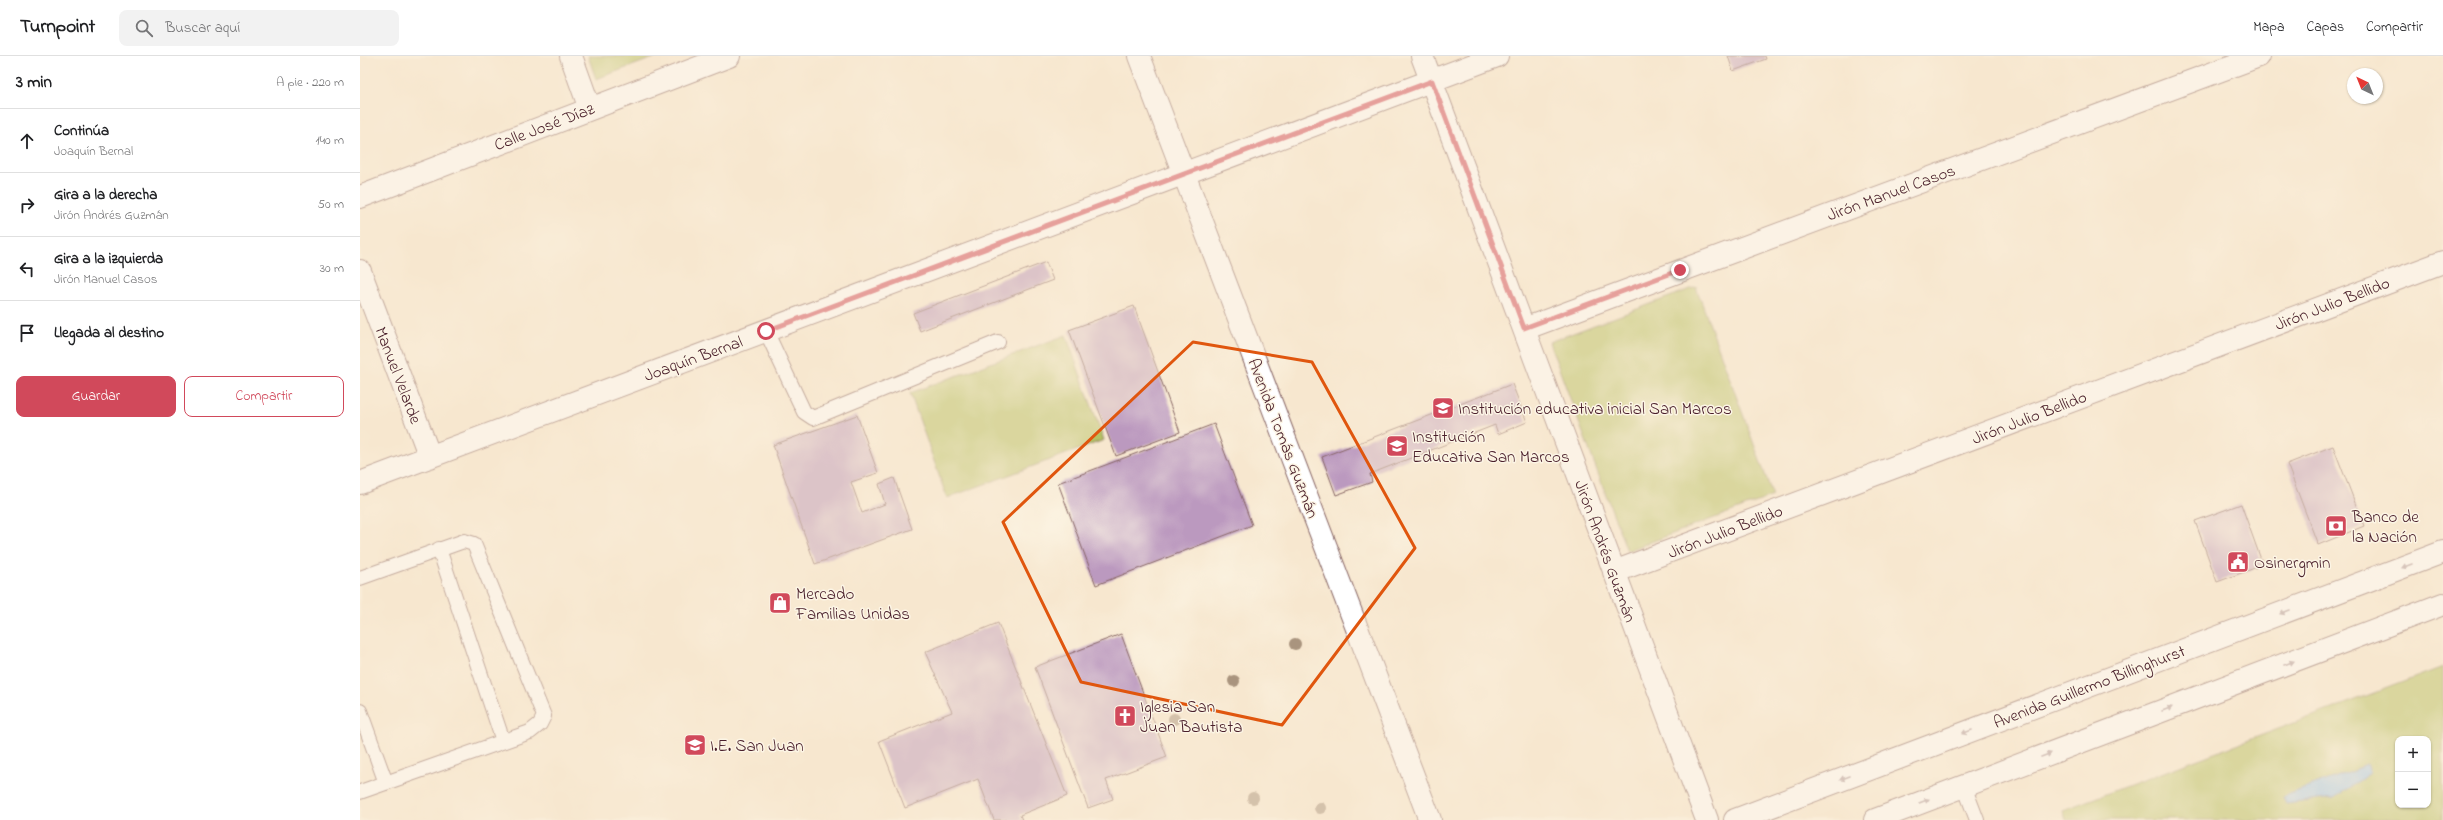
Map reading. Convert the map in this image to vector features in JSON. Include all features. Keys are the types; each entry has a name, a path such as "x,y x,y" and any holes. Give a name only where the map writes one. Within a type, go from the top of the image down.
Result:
{"street":[{"path":"570,56 590,109"},
{"name":"Calle José Díaz","path":"360,197 729,56"},
{"name":"Avenida Tomás Guzmán","path":"1139,56 1430,820"},
{"name":"Jirón Andrés Guzmán","path":"1422,56 1707,820"},
{"name":"Joaquín Bernal","path":"360,483 1497,56"},
{"name":"Jirón Manuel Casos","path":"1524,328 2259,56"},
{"name":"Jirón Julio Bellido","path":"1614,572 2443,262"},
{"name":"Manuel Velarde","path":"360,271 430,457"},
{"name":"Avenida Guillermo Billinghurst","path":"1735,820 2443,552"},
{"path":"1875,820 2443,604"}],"lane":[{"path":"766,331 804,412 813,418 998,342"},
{"path":"360,578 464,541 474,544 544,716 540,724 530,732 360,792"},
{"path":"439,549 503,741"},
{"path":"360,711 386,783"},
{"path":"1964,786 1977,820"}],"highlighted area":[{"path":"1193,342 1312,362 1415,548 1282,725 1081,682 1003,522"}],"green space":[{"path":"588,56 659,56 596,79"},
{"path":"1696,287 1773,496 1627,551 1549,342"},
{"path":"1066,335 1104,440 947,498 910,393"},
{"path":"2443,667 2443,820 2066,820 2063,810"}],"water":[{"path":"2367,765 2370,773 2334,798 2285,804 2282,797"}],"building":[{"path":"1728,56 1765,56 1766,59 1733,71"},
{"path":"1046,262 1053,280 920,331 913,313"},
{"path":"1134,306 1180,432 1116,456 1069,330"},
{"name":"Institución Educativa San Marcos","path":"1512,384 1527,422 1498,434 1495,425 1370,474 1372,482 1336,495 1322,457"},
{"path":"857,415 878,473 851,482 862,513 885,504 879,484 894,478 912,529 815,564 773,445"},
{"path":"1214,424 1252,525 1096,585 1058,483"},
{"path":"2333,446 2364,526 2318,545 2287,464"},
{"path":"2241,504 2263,565 2217,582 2195,521"},
{"path":"998,623 1067,796 1020,815 1022,820 994,820 978,779 905,808 879,741 952,712 925,652"},
{"path":"1121,634 1167,757 1106,780 1113,799 1088,808 1035,667"}],"place":[{"name":"Institución educativa inicial San Marcos","path":"1443,408"},
{"name":"Institución Educativa San Marcos","path":"1397,446"},
{"name":"Banco de la Nación","path":"2336,526"},
{"name":"Osinergmin","path":"2238,562"},
{"name":"Mercado Familias Unidas","path":"780,603"},
{"name":"Iglesia San Juan Bautista","path":"1125,716"},
{"name":"I.E. San Juan","path":"695,745"}],"route":[{"path":"766,331 1432,81 1524,328 1680,270"}]}
